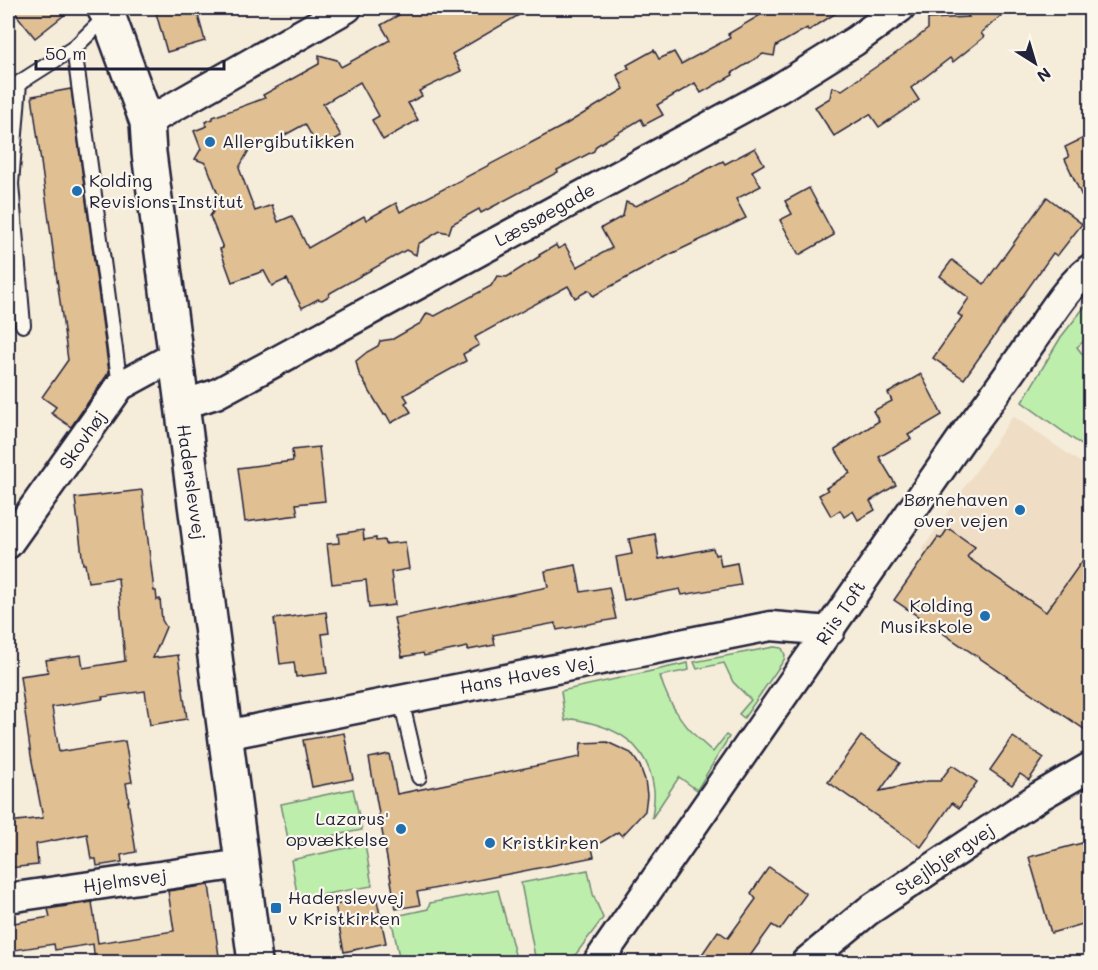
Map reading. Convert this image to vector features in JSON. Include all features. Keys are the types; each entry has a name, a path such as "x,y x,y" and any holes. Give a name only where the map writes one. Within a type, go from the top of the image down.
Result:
{"street":[{"path":"147,122 347,8"},
{"name":"Læssøegade","path":"181,405 216,394 778,89 855,41 900,8"},
{"name":"Haderslevvej","path":"106,11 147,122 181,405 255,963"},
{"name":"Riis Toft","path":"598,963 960,441 1055,307 1078,278 1090,269"},
{"name":"Skovhøj","path":"8,544 120,386 175,356"},
{"name":"Hans Haves Vej","path":"225,735 771,626 830,631"},
{"name":"Stejlbjergvej","path":"806,963 868,912 1040,796 1090,767"},
{"name":"Hjelmsvej","path":"8,898 242,864"}],"lane":[{"path":"23,325 11,184 19,83 75,48 106,11"},
{"path":"75,48 120,386"},
{"path":"401,700 419,777"}],"shaded area":[{"name":"Børnehaven over vejen","path":"1013,416 1090,469 1090,634 1075,656 922,550"}],"green space":[{"path":"1090,300 1090,336 1077,347 1090,364 1090,451 1022,402 1061,337"},
{"path":"774,647 782,648 785,655 784,660 744,718 739,714 751,700 733,682 724,663 697,669 694,662"},
{"path":"688,663 689,670 660,676 674,709 695,736 713,752 726,735 729,737 697,790 679,777 652,818 654,793 651,773 637,748 627,739 602,726 572,719 565,721 561,691"},
{"path":"353,789 362,830 289,844 281,804"},
{"path":"365,844 372,886 298,899 291,860"},
{"path":"588,870 593,894 603,918 570,962 536,962 521,883"},
{"path":"498,890 517,962 400,962 391,917 428,909 430,903"}],"building":[{"path":"11,8 73,8 35,38"},
{"path":"174,8 196,8 205,41 167,52 156,13"},
{"path":"411,8 531,8 452,54 461,71 419,91 422,96 408,103 418,120 383,140 372,120 379,116 360,82 323,104 341,136 319,149 305,124 272,142 249,150 239,168 255,211 272,205 278,222 292,216 308,248 364,216 366,220 396,203 400,212 563,126 624,89 617,75 629,68 627,65 654,50 659,59 674,52 681,64 730,38 728,34 772,8 774,12 783,8 844,8 808,31 807,28 776,46 774,56 763,54 732,73 733,75 701,93 695,83 657,105 663,115 644,125 641,119 596,146 594,151 557,170 558,172 481,213 479,209 452,224 449,233 440,231 418,244 416,255 406,250 330,293 322,300 318,299 302,308 287,279 272,286 264,271 232,282 220,249 223,248 210,216 213,212 209,201 219,197 206,163 195,159 201,149 194,131 207,126 205,122 213,117 265,98 263,95 319,64 319,55 337,60 341,67 390,40 381,25"},
{"path":"961,8 1010,8 981,33 984,37 953,62 950,58 911,88 919,100 879,127 870,114 834,136 815,107 830,98 832,87 842,90 905,47 928,29 928,19 969,17"},
{"path":"71,89 109,372 71,427 51,413 56,407 42,397 68,360 32,96"},
{"path":"1090,135 1090,214 1065,159 1069,157 1065,147"},
{"path":"755,148 764,164 752,171 761,186 736,199 746,218 671,254 593,296 589,290 575,298 568,286 475,337 479,345 463,354 466,361 404,395 408,401 405,403 411,412 391,423 386,414 384,415 359,374 356,361 378,346 380,341 393,339 421,323 427,313 435,316 491,286 497,276 507,277 556,245 558,249 565,245 577,267 612,248 601,228 623,216 626,202 636,206 723,161 725,164"},
{"path":"809,188 834,235 799,255 780,220 792,214 785,201"},
{"path":"1047,197 1082,224 1057,256 1053,253 964,379 933,358 962,317 958,314 969,298 940,276 952,260 984,284"},
{"path":"921,374 942,415 908,435 911,439 879,457 896,485 870,501 875,510 858,520 853,511 844,517 840,510 831,516 819,495 850,473 835,449 879,421 873,411 892,401 888,393"},
{"path":"319,447 325,501 296,504 298,515 245,522 238,468 293,461 292,450"},
{"path":"142,490 154,591 156,591 157,600 160,599 162,620 166,627 153,658 178,655 187,719 150,725 145,691 52,707 59,752 125,741 132,782 126,783 136,852 121,855 122,862 97,866 96,859 91,859 87,834 36,844 38,865 8,868 8,822 43,818 31,756 20,676 48,672 46,660 81,655 83,668 125,661 118,578 88,582 85,564 83,564 75,498"},
{"name":"Kolding Musikskole","path":"948,528 975,547 967,557 1046,612 1090,550 1090,733 894,600 938,537 941,539"},
{"path":"363,530 364,540 376,538 376,541 384,540 385,544 405,542 409,569 391,572 395,605 369,608 366,580 332,584 327,544 339,543 338,534"},
{"path":"655,534 659,559 713,548 715,555 719,554 721,566 737,563 741,585 682,595 680,589 624,600 616,557 632,554 629,539"},
{"path":"576,565 581,592 609,587 616,619 557,630 555,623 493,635 495,645 468,650 468,647 424,656 423,653 402,657 394,618 548,587 545,571"},
{"path":"326,612 329,633 322,634 327,673 296,677 294,662 280,664 274,619"},
{"path":"344,733 353,779 312,787 303,740"},
{"path":"861,736 900,763 880,791 928,781 940,781 952,765 977,782 959,808 952,803 921,847 828,782"},
{"path":"1013,737 1044,758 1029,780 1020,774 1012,785 990,770"},
{"name":"Kristkirken","path":"607,742 631,753 640,766 645,780 647,795 645,811 622,836 618,832 592,848 594,857 417,892 420,905 396,909 369,758 389,754 397,794 580,757 581,743"},
{"path":"1086,842 1090,856 1090,922 1051,933 1029,857"},
{"path":"769,867 806,894 780,930 772,925 745,963 696,963 718,931 728,938 756,899 751,893"},
{"path":"209,885 220,963 95,963 93,944 55,950 54,944 8,951 8,924 50,917 48,909 92,902 98,943 174,931 168,891"},
{"path":"376,896 386,943 344,952 335,905"}],"place":[{"name":"Allergibutikken","path":"210,142"},
{"name":"Kolding Revisions-Institut","path":"77,191"},
{"name":"Børnehaven over vejen","path":"1020,510"},
{"name":"Kolding Musikskole","path":"985,616"},
{"name":"Lazarus' opvækkelse","path":"401,829"},
{"name":"Kristkirken","path":"490,843"},
{"name":"Haderslevvej v Kristkirken","path":"276,908"}]}
